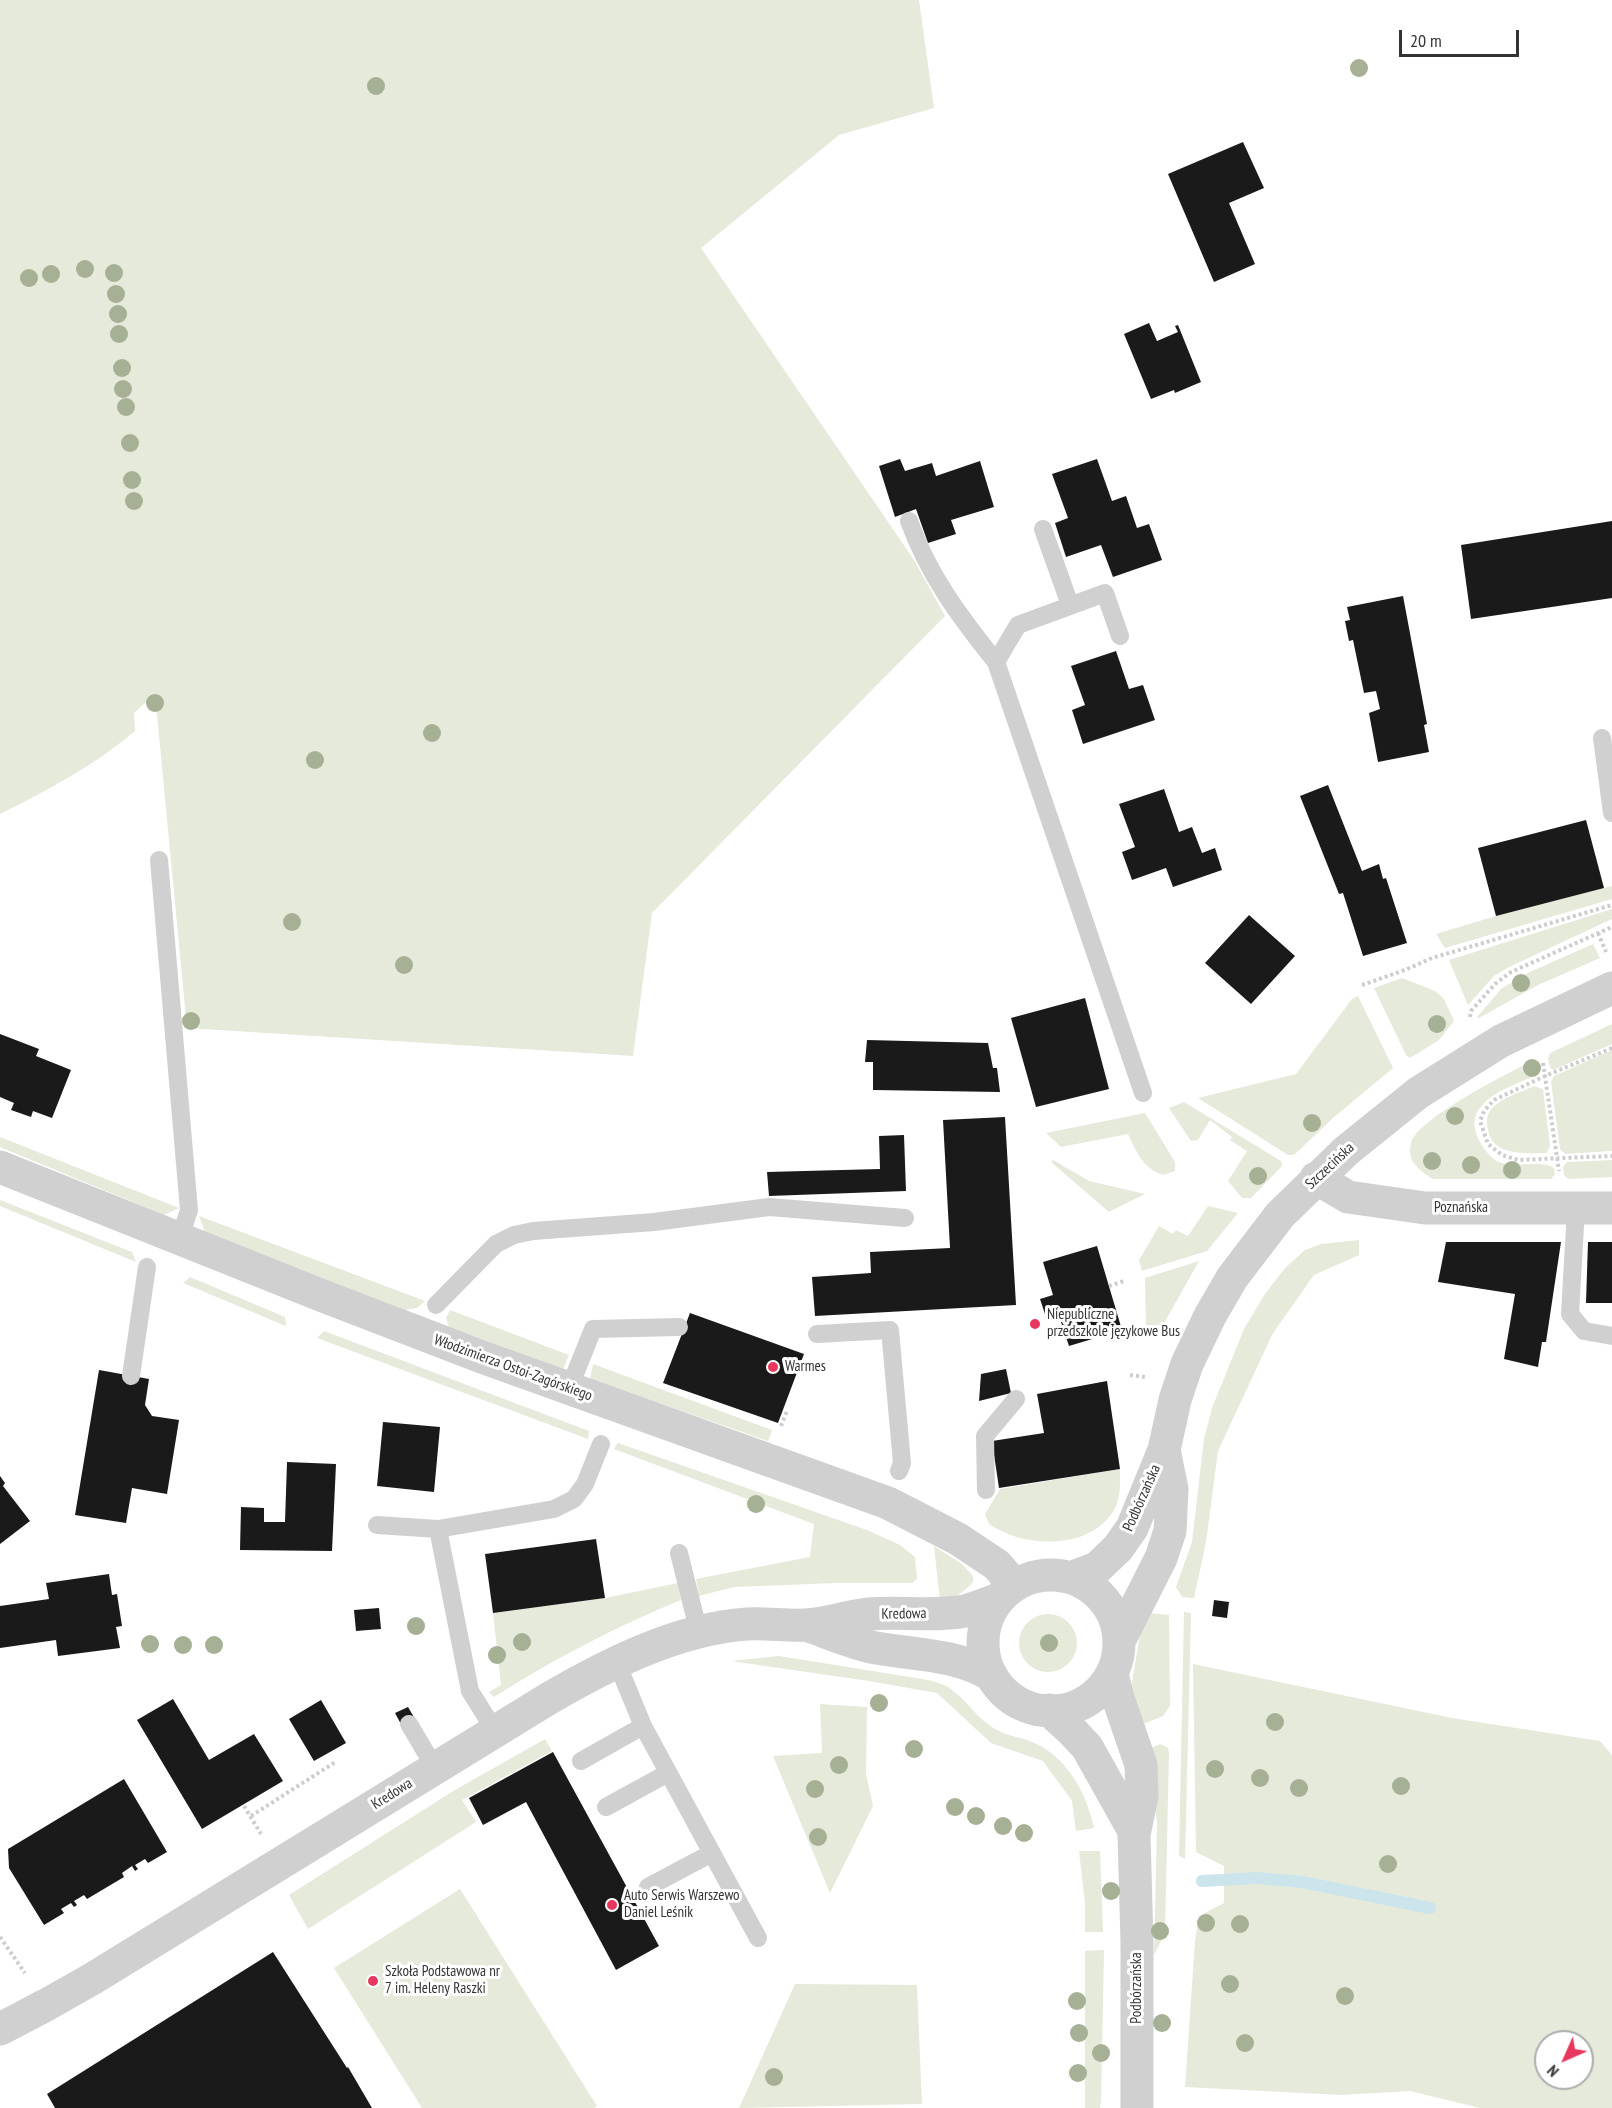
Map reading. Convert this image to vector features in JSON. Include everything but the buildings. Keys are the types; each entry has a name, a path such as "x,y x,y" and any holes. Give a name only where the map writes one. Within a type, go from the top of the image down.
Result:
{"street":[{"name":"Szczecińska","path":"1164,1450 1187,1364 1221,1297 1257,1243 1280,1215 1316,1178 1404,1102 1458,1066 1528,1027 1612,988"},
{"name":"Włodzimierza Ostoi-Zagórskiego","path":"0,1167 323,1296 569,1389 888,1503 941,1529 997,1565 1007,1592"},
{"name":"Poznańska","path":"1316,1178 1348,1197 1425,1208 1612,1208"},
{"name":"Podbórzańska","path":"1073,1578 1097,1568 1118,1548 1132,1528 1164,1450"},
{"name":"Podbórzańska","path":"1120,1639 1161,1558 1170,1531 1172,1489 1164,1450"},
{"path":"1053,1574 1073,1578 1091,1587 1106,1601 1116,1619 1120,1639 1118,1659 1112,1674 1097,1694 1079,1706 1060,1711 1039,1710 1020,1704 1004,1692 991,1676 984,1656 983,1636 989,1614 1007,1592 1033,1576 1053,1574"},
{"name":"Kredowa","path":"0,2029 46,2006 563,1690 617,1662 699,1633 746,1624 807,1625 869,1614 966,1611 1007,1592"},
{"name":"Kredowa","path":"807,1625 870,1646 962,1661 974,1665 991,1676"},
{"name":"Podbórzańska","path":"1112,1674 1141,1765 1142,1796 1134,1831 1137,2108"},
{"name":"Podbórzańska","path":"1048,1710 1087,1747 1134,1831"}],"lane":[{"path":"909,521 919,549 958,615 996,662 1143,1092"},
{"path":"1043,529 1071,605"},
{"path":"996,662 1018,625 1105,594 1120,636"},
{"path":"1602,738 1612,813"},
{"path":"159,861 189,1210 180,1238"},
{"path":"436,1305 496,1244 514,1235 533,1231 654,1222 769,1206 905,1218"},
{"path":"1576,1209 1570,1314 1584,1331 1612,1336"},
{"path":"131,1376 147,1267"},
{"path":"569,1389 593,1329 679,1327"},
{"path":"817,1334 890,1330 902,1463 899,1471"},
{"path":"986,1490 985,1436 1016,1399"},
{"path":"377,1525 438,1529 554,1509 574,1500 585,1484 601,1444"},
{"path":"438,1529 470,1691 495,1731"},
{"path":"680,1553 699,1633"},
{"path":"617,1662 643,1726 758,1938"},
{"path":"410,1724 435,1768"},
{"path":"581,1761 643,1726"},
{"path":"606,1807 668,1773"},
{"path":"648,1887 712,1853"}],"path":[{"path":"1362,985 1432,958 1612,905"},
{"path":"1469,1022 1471,1011 1495,984 1511,972 1612,927"},
{"path":"1598,933 1606,953"},
{"path":"1612,1048 1545,1076 1494,1101 1484,1111 1480,1121 1488,1144 1502,1155 1518,1160 1612,1156"},
{"path":"1542,1058 1560,1177"},
{"path":"1109,1286 1124,1281"},
{"path":"1140,1334 1168,1333"},
{"path":"251,1816 337,1761"},
{"path":"244,1806 262,1835"},
{"path":"0,1937 46,2006"}],"shaded area":[{"path":"0,0 919,0 934,108 839,135 701,248 914,560 945,616 652,913 633,1056 187,1028 155,694 134,713 135,731 120,743 70,776 0,814"},
{"path":"1612,886 1612,899 1445,948 1436,934 1496,916"},
{"path":"1612,909 1612,919 1494,976 1468,1005 1449,960"},
{"path":"1593,944 1600,958 1538,985 1479,1018 1477,1017 1502,988 1530,972"},
{"path":"1402,978 1435,991 1444,999 1454,1021 1439,1040 1410,1058 1406,1055 1374,988"},
{"path":"1358,996 1393,1068 1333,1118 1294,1155 1288,1155 1198,1098 1296,1074 1352,999"},
{"path":"1612,1024 1612,1044 1553,1070 1550,1068 1548,1058 1550,1053"},
{"path":"1612,1050 1612,1151 1565,1154 1560,1149 1551,1082 1554,1076"},
{"path":"1532,1061 1537,1064 1539,1072 1537,1075 1492,1097 1477,1114 1475,1125 1482,1145 1496,1160 1513,1165 1549,1165 1554,1168 1555,1174 1551,1179 1433,1179 1415,1165 1410,1155 1411,1143 1429,1121 1485,1086"},
{"path":"1534,1086 1543,1089 1550,1146 1547,1153 1520,1153 1503,1149 1491,1138 1487,1123 1489,1112 1501,1101"},
{"path":"1184,1102 1281,1161 1282,1166 1251,1198 1242,1198 1228,1181 1247,1151 1230,1140 1232,1137 1210,1120 1198,1140 1191,1141 1169,1108"},
{"path":"1145,1113 1175,1162 1175,1171 1163,1175 1150,1168 1138,1153 1128,1134 1061,1147 1046,1133"},
{"path":"0,1137 179,1208 164,1215 0,1147"},
{"path":"1053,1160 1089,1181 1145,1194 1109,1212 1051,1162"},
{"path":"1612,1160 1612,1177 1568,1179 1564,1175 1563,1167 1567,1162"},
{"path":"0,1200 132,1252 136,1262 0,1206"},
{"path":"1208,1206 1238,1213 1207,1251 1142,1271 1139,1260 1159,1226 1173,1234 1176,1230 1188,1236"},
{"path":"199,1216 425,1301 417,1308 405,1310 205,1232"},
{"path":"1359,1240 1359,1255 1314,1275 1273,1333 1218,1451 1206,1542 1194,1598 1182,1597 1176,1587 1192,1542 1204,1439 1212,1408 1244,1329 1265,1294 1285,1268 1305,1250 1321,1244"},
{"path":"1199,1261 1163,1325 1146,1326 1145,1278"},
{"path":"190,1277 285,1317 286,1326 183,1283"},
{"path":"450,1310 569,1355 563,1369 449,1327 446,1318"},
{"path":"324,1331 589,1431 588,1439 317,1338"},
{"path":"593,1364 772,1430 768,1441 590,1379"},
{"path":"618,1443 867,1530 900,1545 915,1557 917,1579 912,1583 734,1587 699,1596 696,1579 810,1557 814,1524 614,1449"},
{"path":"1120,1469 1119,1495 1114,1510 1103,1523 1089,1533 1073,1539 1037,1541 1020,1538 989,1524 985,1514 1000,1489"},
{"path":"934,1546 962,1564 973,1576 973,1582 962,1592 940,1601"},
{"path":"678,1583 681,1600 585,1644 494,1697 489,1692 501,1685 493,1613 605,1598"},
{"path":"1184,1612 1191,1613 1185,1859 1179,1856"},
{"path":"1149,1613 1169,1615 1170,1706 1163,1716 1141,1725 1131,1688 1141,1628"},
{"path":"1042,1614 1054,1614 1069,1622 1077,1637 1077,1649 1069,1664 1054,1672 1042,1672 1027,1664 1019,1649 1019,1637 1027,1622"},
{"path":"779,1656 922,1679 945,1686 994,1728 1040,1746 1063,1764 1086,1800 1094,1828 1076,1831 1072,1801 1043,1761 991,1743 937,1693 731,1661"},
{"path":"1193,1664 1452,1718 1600,1741 1612,1755 1612,2108 1480,2108 1410,2091 1341,2095 1185,2087 1195,1941 1199,1916 1224,1903 1224,1866 1196,1852"},
{"path":"820,1704 867,1707 866,1774 873,1806 830,1893 773,1756 822,1753"},
{"path":"545,1739 552,1751 462,1800 476,1822 308,1929 289,1895 455,1790"},
{"path":"1161,1744 1168,1748 1169,1752 1165,1933 1154,1955 1157,1824 1150,1748"},
{"path":"1079,1851 1100,1851 1103,1932 1085,1932 1085,1903"},
{"path":"460,1889 597,2106 594,2108 422,2108 334,1968"},
{"path":"1104,1950 1101,2102 1100,2108 1085,2108 1085,1951"},
{"path":"795,1984 917,1985 922,2104 739,2108"}],"waterway":[{"path":"1202,1881 1257,1878 1302,1882 1430,1908"}],"place":[{"name":"Niepubliczne przedszkole językowe Bus","path":"1035,1324"},
{"name":"Warmes","path":"773,1367"},
{"name":"Auto Serwis Warszewo Daniel Leśnik","path":"612,1905"},
{"name":"Szkoła Podstawowa nr 7 im. Heleny Raszki","path":"373,1981"}]}
